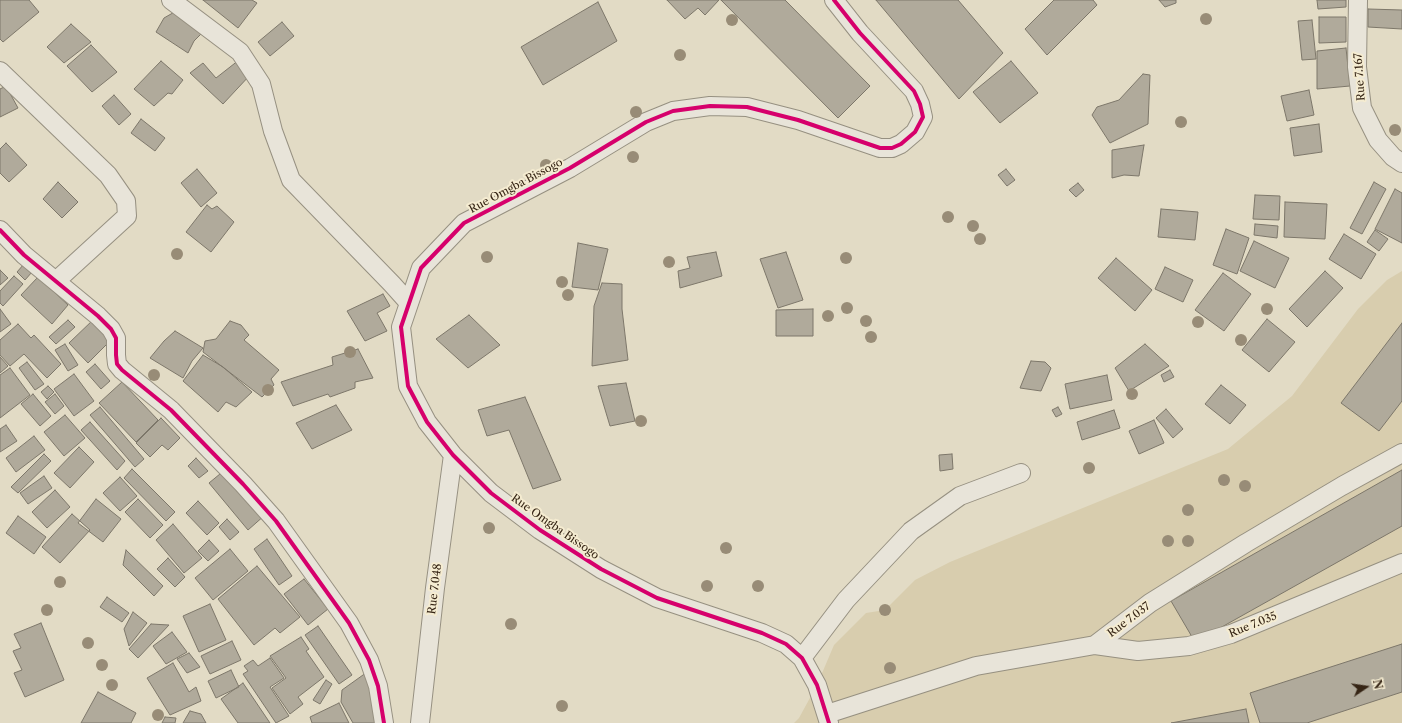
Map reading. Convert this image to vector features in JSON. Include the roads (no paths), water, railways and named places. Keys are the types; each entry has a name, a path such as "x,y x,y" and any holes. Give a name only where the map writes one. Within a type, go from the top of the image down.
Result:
{"street":[{"path":"171,0 240,52 261,84 273,131 291,180 409,303"},
{"name":"Rue Omgba Bissogo","path":"828,718 817,685 802,658 786,644 762,633 657,598 601,569 540,530 497,498 453,455 427,422 408,386 401,327 421,268 464,223 570,168 646,122 673,111 710,106 747,107 798,120 880,148 892,148 901,144 915,132 923,117 920,104 914,91 860,33 834,0"},
{"name":"Rue 7.167","path":"1358,0 1358,67 1362,108 1378,140 1393,157 1402,163"},
{"path":"0,71 108,175 126,201 127,216 56,281"},
{"path":"0,230 24,255 98,316 111,329 116,338 117,364 122,370 171,410 243,484 276,521 349,623 369,660 378,686 384,723"},
{"name":"Rue 7.037","path":"828,718 976,666 1095,645 1150,603 1342,486 1402,453"},
{"name":"Rue 7.048","path":"420,723 435,588 453,455"},
{"path":"802,658 846,600 910,531 960,496 1022,473"},
{"name":"Rue 7.035","path":"1095,645 1138,651 1189,646 1231,634 1402,563"}]}
